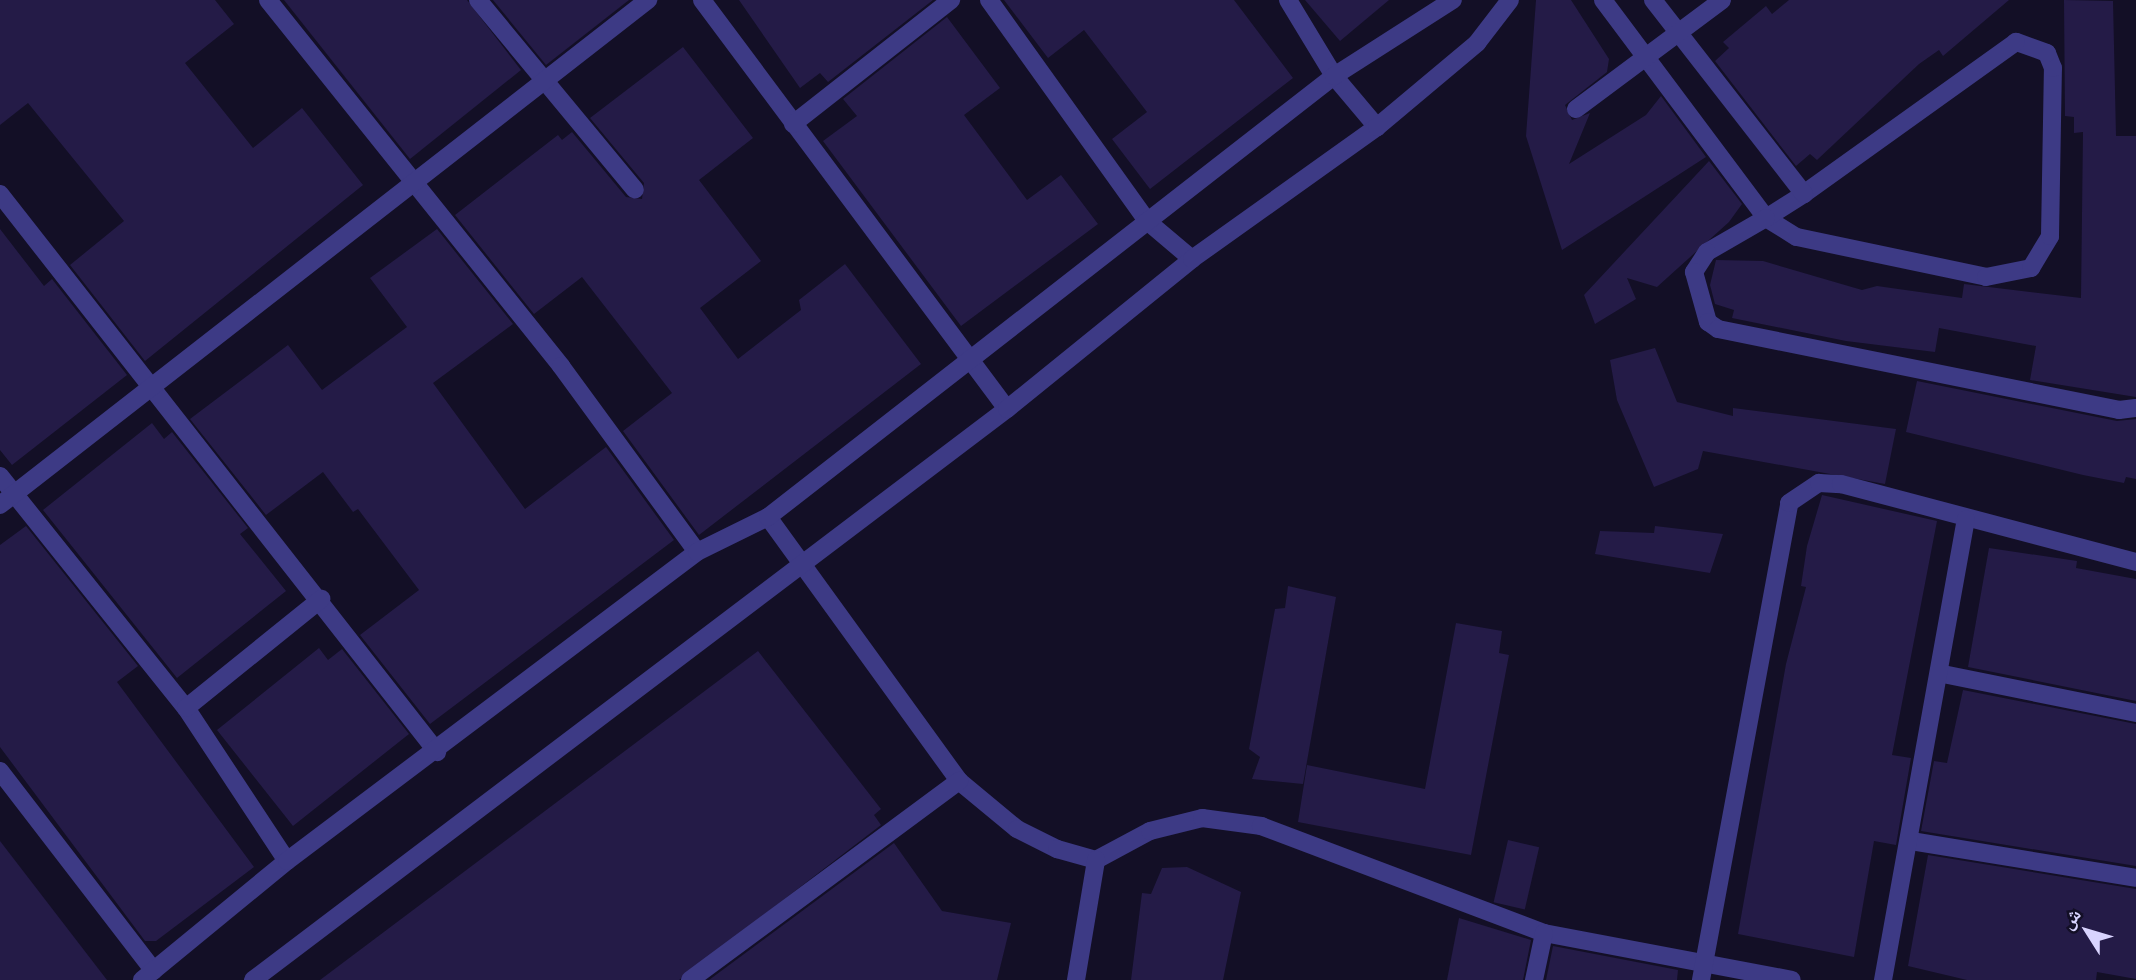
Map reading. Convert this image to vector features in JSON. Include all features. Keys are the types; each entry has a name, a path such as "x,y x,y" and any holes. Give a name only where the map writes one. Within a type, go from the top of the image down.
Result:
{"street":[{"path":"268,0 561,366 696,552"},
{"path":"478,0 549,82 635,190"},
{"path":"7,500 154,391 413,182 549,82 648,0"},
{"path":"702,0 1007,409"},
{"path":"793,124 951,0"},
{"path":"989,0 1147,220 1192,259"},
{"path":"1288,0 1334,76 1377,127"},
{"path":"0,771 148,975 288,861 437,752 696,552 768,517 967,357 1334,76 1453,0"},
{"path":"253,980 1007,409 1192,259 1377,127 1477,43 1510,0"},
{"path":"1603,0 1766,218 1797,237 1878,257 1986,278 2031,268 2050,236 2053,68 2047,53 2016,42 1804,194 1766,218 1707,252 1696,266 1708,322 1718,329 2119,410 2136,408"},
{"path":"1653,0 1804,194"},
{"path":"1576,109 1722,0"},
{"path":"0,194 321,599 437,752"},
{"path":"0,476 7,500 186,708 288,861"},
{"path":"1702,971 1788,503 1819,483 1841,484 2136,562"},
{"path":"768,517 958,781 1017,829 1096,860 1150,831 1202,818 1261,826 1544,933 1702,971 1792,980"},
{"path":"1883,980 1943,674 1966,519"},
{"path":"186,708 321,599"},
{"path":"1943,674 2136,713"},
{"path":"690,980 958,781"},
{"path":"1911,841 2136,878"},
{"path":"1076,980 1096,860"},
{"path":"1534,980 1544,933"}],"building":[{"path":"0,0 215,0 234,24 185,63 253,148 302,108 363,185 145,361 70,265 124,221 28,103 0,125"},
{"path":"284,0 467,0 521,70 410,159"},
{"path":"493,0 629,0 546,65"},
{"path":"739,0 933,0 828,82 820,73 800,88"},
{"path":"1004,0 1234,0 1293,78 1150,189 1112,139 1147,112 1084,30 1048,58"},
{"path":"1305,0 1389,0 1340,41"},
{"path":"1536,0 1571,0 1609,59 1607,72 1565,105 1572,120 1590,113 1569,164 1646,115 1661,96 1706,157 1562,250 1526,136"},
{"path":"1789,0 2009,0 1943,56 1939,50 1919,64 1817,160 1810,154 1796,166 1715,61 1729,48 1723,42 1766,6 1772,14"},
{"path":"2064,0 2113,1 2116,136 2136,136 2136,397 2030,380 2036,346 1939,328 1935,352 1846,341 1732,318 1734,310 1715,304 1710,285 1716,260 1763,261 1862,290 1877,286 1962,298 1964,284 2081,298 2083,132 2074,133 2074,117 2065,116"},
{"path":"947,17 1000,88 964,115 1027,200 1061,175 1098,224 961,326 823,141 857,116 843,99"},
{"path":"683,47 753,138 699,180 761,261 700,308 738,359 801,310 799,300 845,264 921,364 699,535 623,431 672,393 582,277 534,314 455,215 558,135 562,140 572,132 626,197 642,199 644,183 590,118"},
{"path":"1709,161 1742,204 1729,222 1657,287 1627,278 1636,299 1595,324 1584,295"},
{"path":"0,229 44,286 52,279 127,375 12,465 0,450"},
{"path":"437,229 513,324 433,383 525,509 606,447 674,540 430,724 360,635 419,590 358,509 353,512 323,472 266,515 190,419 288,345 322,390 407,327 370,278"},
{"path":"1655,348 1677,402 1733,416 1733,408 1896,429 1885,484 1703,451 1698,469 1654,487 1617,400 1610,360"},
{"path":"1917,381 2117,421 2136,419 2136,479 2126,477 2124,483 2083,475 1906,432"},
{"path":"152,423 164,439 172,432 248,528 240,534 286,591 177,678 43,510"},
{"path":"1822,495 1937,521 1892,755 1911,758 1896,845 1874,841 1854,957 1738,934 1786,664 1806,587 1801,586 1807,546"},
{"path":"26,526 138,666 117,682 254,867 156,941 145,941 0,747 0,545"},
{"path":"1655,526 1723,534 1710,573 1595,554 1600,531 1654,533"},
{"path":"1989,548 2077,561 2076,568 2136,579 2136,701 1968,667"},
{"path":"1288,586 1336,597 1303,784 1252,779 1260,757 1249,749 1275,609 1285,608"},
{"path":"1456,623 1502,631 1499,653 1509,655 1471,855 1298,822 1307,765 1425,789"},
{"path":"319,648 328,660 342,649 409,734 293,826 217,730"},
{"path":"758,651 881,809 874,815 881,825 679,980 320,980"},
{"path":"1963,690 2136,724 2136,866 1921,831 1934,761 1947,763"},
{"path":"1508,840 1539,847 1525,910 1494,902"},
{"path":"0,841 107,980 0,980"},
{"path":"894,843 942,911 1011,923 997,980 709,980"},
{"path":"1928,855 2136,889 2136,979 2097,972 2096,980 1967,980 1908,966"},
{"path":"1187,867 1241,892 1223,980 1131,980 1142,893 1151,894 1162,868"},
{"path":"1459,918 1531,940 1523,980 1447,980"},
{"path":"1553,946 1678,970 1677,980 1546,980"}]}
